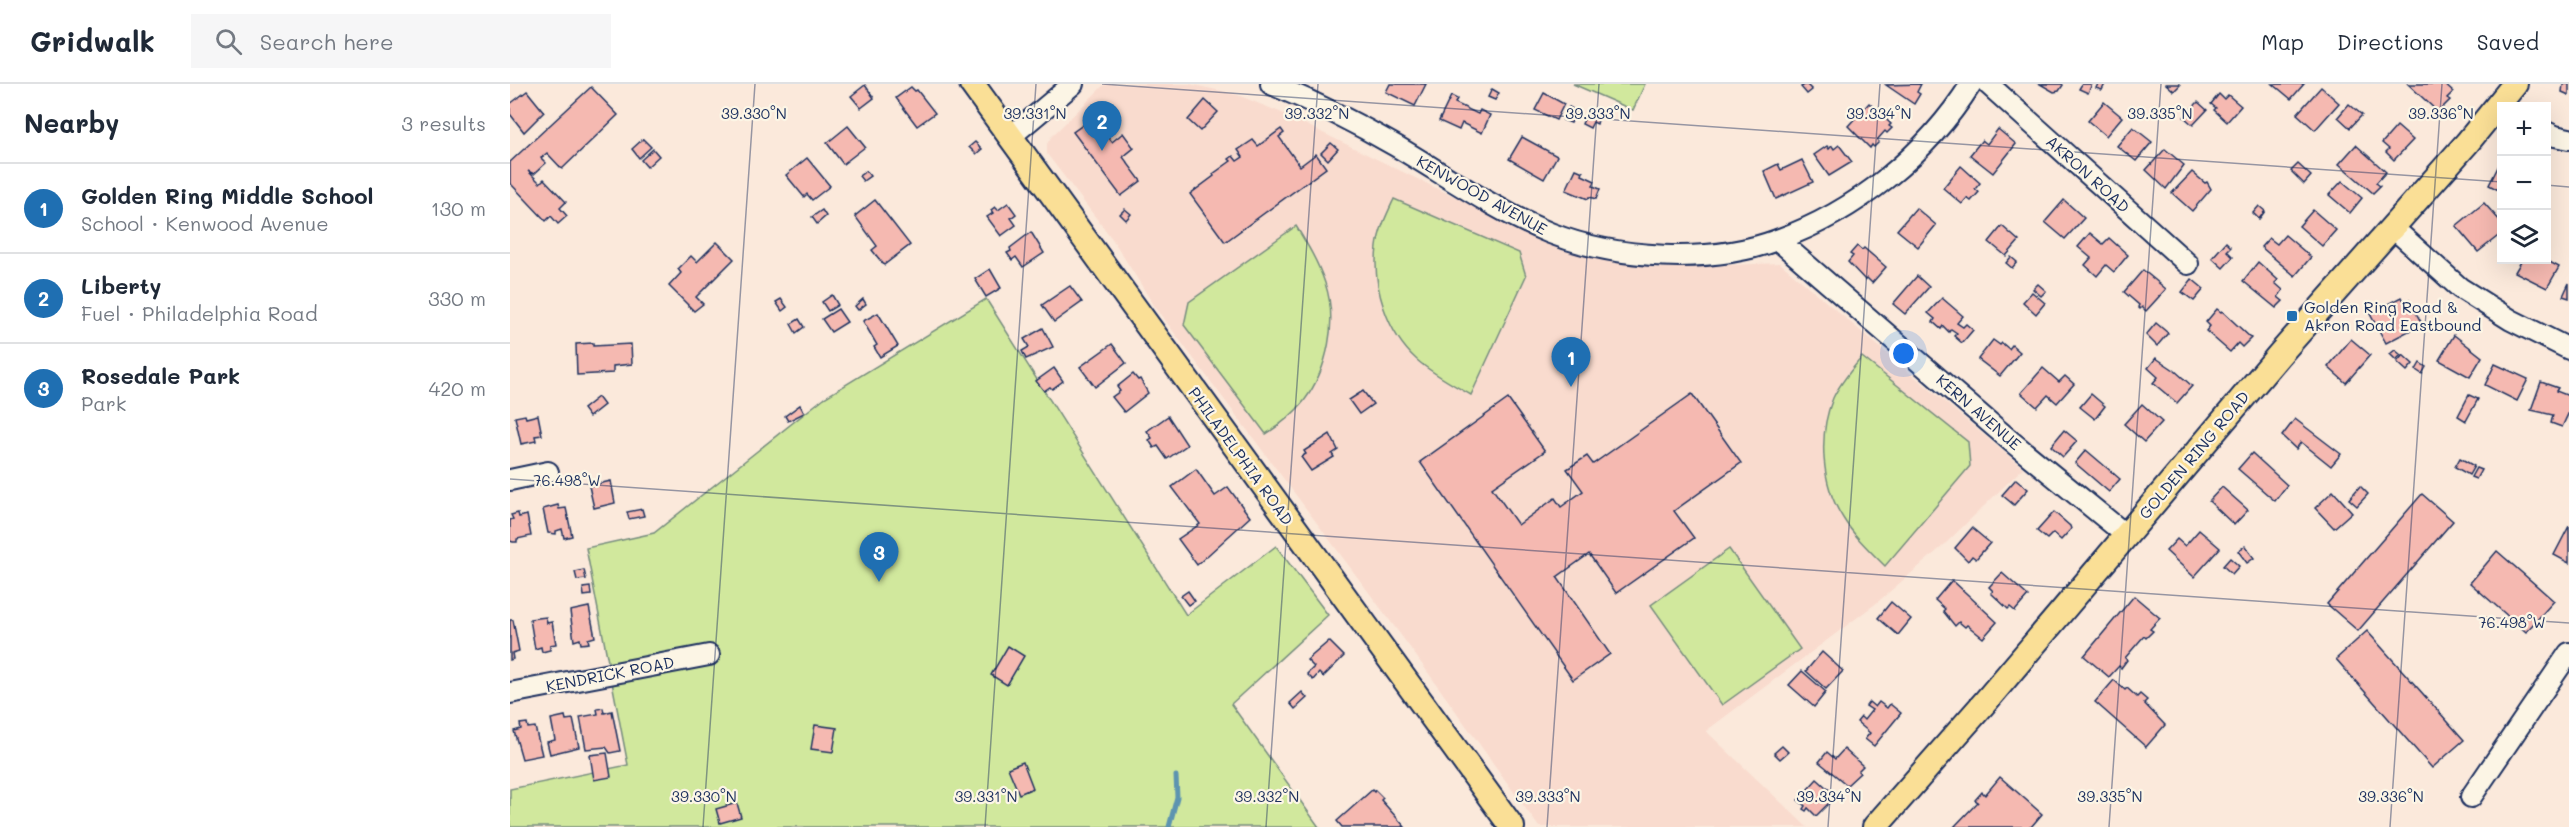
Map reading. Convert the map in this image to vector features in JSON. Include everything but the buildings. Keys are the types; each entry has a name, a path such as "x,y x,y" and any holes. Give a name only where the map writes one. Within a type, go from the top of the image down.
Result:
{"main road":[{"name":"PHILADELPHIA ROAD","path":"972,84 1512,827"},
{"name":"GOLDEN RING ROAD","path":"1875,827 2392,227 2511,96"}],"street":[{"path":"1010,137 1073,84"},
{"name":"KENWOOD AVENUE","path":"1271,84 1306,99 1373,134 1491,203 1565,238 1601,249 1676,255 1726,251 1778,240 1848,205 1892,173 1943,123 1971,84"},
{"name":"AKRON ROAD","path":"1988,84 2188,264"},
{"path":"2551,134 2569,139"},
{"path":"2392,227 2468,293 2511,320 2569,349"},
{"name":"KERN AVENUE","path":"1778,240 2012,442 2126,535"},
{"path":"510,480 548,472"},
{"path":"2471,797 2569,653"},
{"name":"KENDRICK ROAD","path":"510,693 710,655"}],"shaded area":[{"path":"1105,84 1189,84 1235,94 1282,113 1438,189 1585,256 1657,268 1780,263 2023,468 1944,545 1874,605 1706,731 1807,827 1539,827 1406,642 1155,307 1113,240 1047,154 1047,144 1051,137"}],"green space":[{"path":"1573,84 1645,84 1633,110"},
{"path":"1394,199 1519,253 1526,276 1471,395 1436,374 1406,349 1390,323 1384,308 1377,277 1377,247 1381,228"},
{"path":"1296,226 1316,260 1325,283 1331,313 1328,344 1325,360 1304,401 1287,419 1266,434 1184,325 1189,302"},
{"path":"986,299 1186,615 1276,546 1328,615 1231,704 1319,827 510,827 510,789 628,765 586,548 654,533 824,398"},
{"path":"1862,357 1968,442 1970,466 1885,566 1857,537 1843,518 1830,490 1824,459 1825,428 1833,398"},
{"path":"1729,549 1800,649 1722,705 1651,605"}],"waterway":[{"path":"1169,827 1177,797 1176,776"}],"place":[{"name":"Liberty","path":"1102,151"},
{"name":"Golden Ring Road & Akron Road Eastbound","path":"2292,316"},
{"name":"Golden Ring Middle School","path":"1571,387"},
{"name":"Rosedale Park","path":"879,582"}]}
